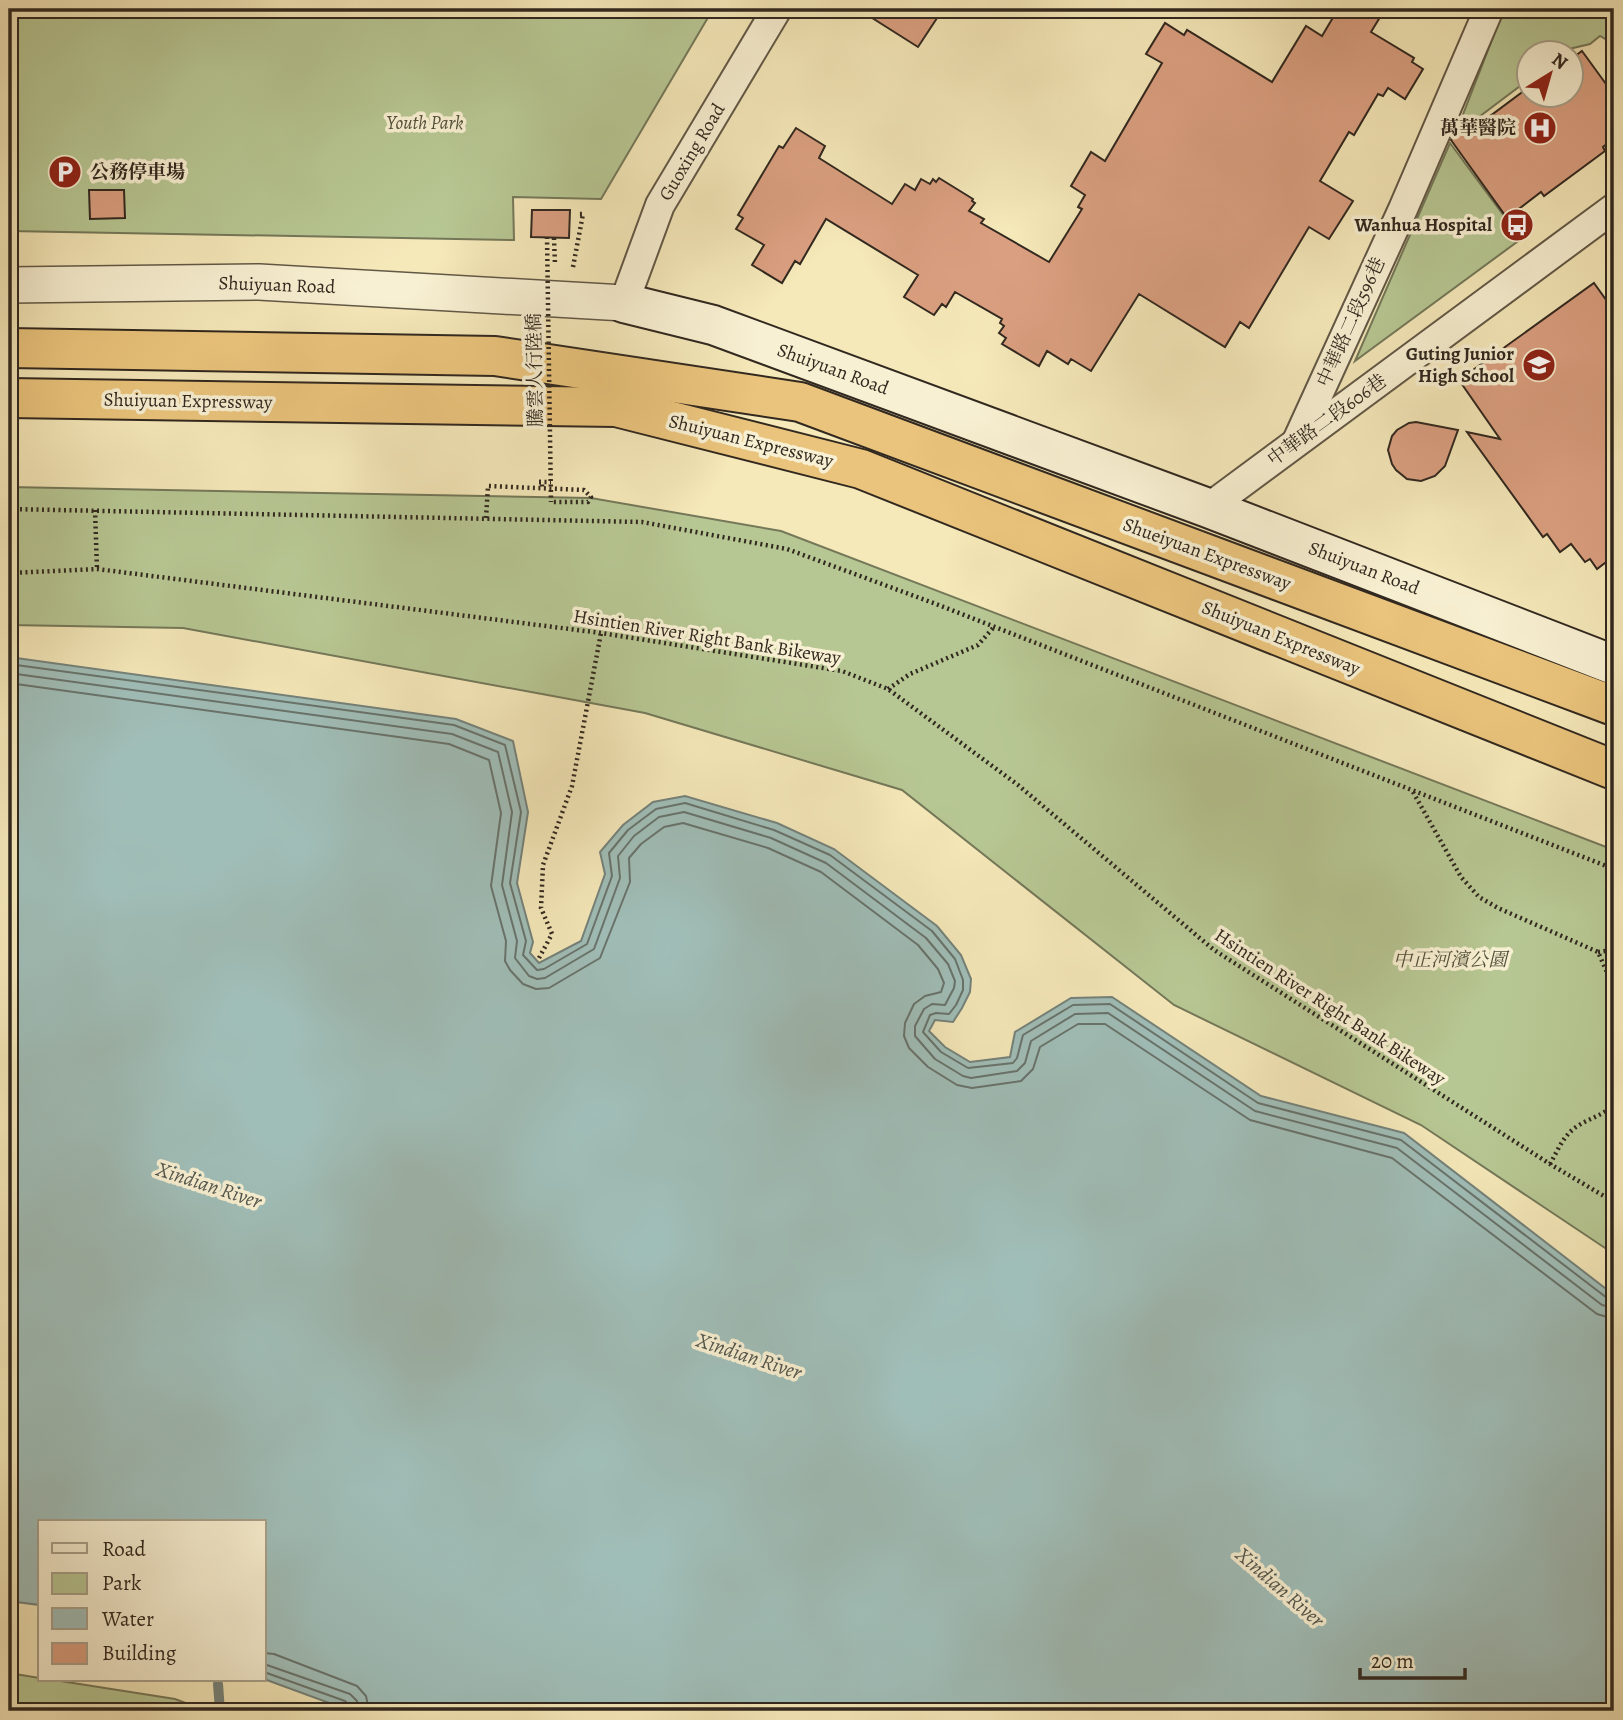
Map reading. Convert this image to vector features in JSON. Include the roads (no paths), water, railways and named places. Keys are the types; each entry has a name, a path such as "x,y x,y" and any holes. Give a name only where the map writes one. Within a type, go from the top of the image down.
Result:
{"highway":[{"name":"Shuiyuan Expressway","path":"9,348 495,356 800,402 1614,706"},
{"name":"Shuiyuan Expressway","path":"9,398 616,407 861,469 1614,770"},
{"name":"Shuiyuan Expressway","path":"1447,705 1614,744"}],"main road":[{"name":"Shuiyuan Road","path":"625,303 713,325 1208,508 1614,665"}],"street":[{"name":"Guoxing Road","path":"625,303 660,205 777,9"},
{"name":"中華路二段596巷","path":"1296,443 1403,208 1489,9"},
{"name":"中華路二段606巷","path":"1208,508 1614,208"},
{"name":"Shuiyuan Road","path":"9,285 259,282 625,303"}],"water":[{"name":"Xindian River","path":"9,657 456,719 513,741 528,812 517,883 533,942 530,953 539,963 581,941 605,874 600,852 623,825 653,802 685,796 777,823 834,849 937,926 961,955 971,979 970,992 953,1022 935,1020 929,1031 945,1047 970,1062 1010,1057 1015,1032 1071,998 1112,997 1261,1096 1404,1133 1614,1295 1614,1711 351,1711 266,1680 266,1520 38,1520 38,1605 9,1601"}],"waterway":[{"path":"218,1684 220,1711"}],"place":[{"name":"萬華醫院","path":"1540,128"},
{"name":"公務停車場","path":"65,172"},
{"name":"Wanhua Hospital","path":"1517,225"},
{"name":"Guting Junior High School","path":"1539,365"}],"park label":[{"name":"Youth Park","path":"425,123"},
{"name":"中正河濱公園","path":"1450,960"}]}
